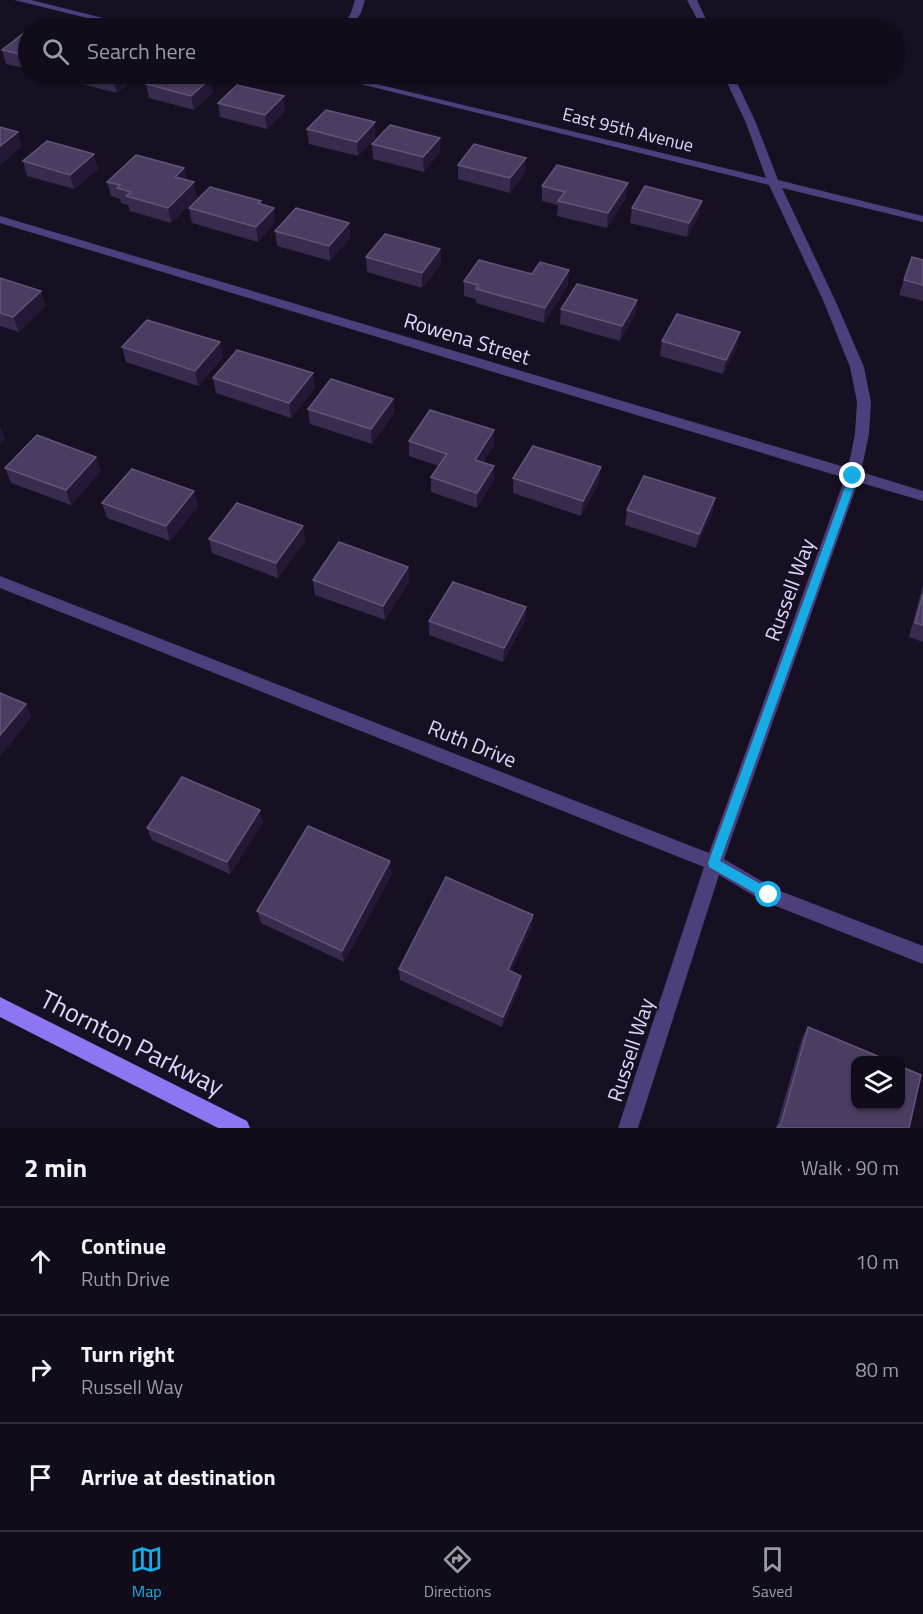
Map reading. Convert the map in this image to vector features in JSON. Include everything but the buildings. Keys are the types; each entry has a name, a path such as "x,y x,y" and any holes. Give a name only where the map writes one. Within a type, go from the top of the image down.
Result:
{"main road":[{"name":"Thornton Parkway","path":"0,1007 240,1128"}],"street":[{"path":"20,0 96,18"},
{"path":"353,18 360,0"},
{"path":"692,0 701,18"},
{"name":"East 95th Avenue","path":"366,84 923,219"},
{"name":"Russell Way","path":"627,1128 714,863 853,476 862,434 864,402 857,367 830,300 773,182 751,123 733,84"},
{"name":"Rowena Street","path":"0,219 923,496"},
{"name":"Ruth Drive","path":"0,582 714,863 769,895 923,955"}],"route":[{"path":"769,895 714,863 853,476"}]}
